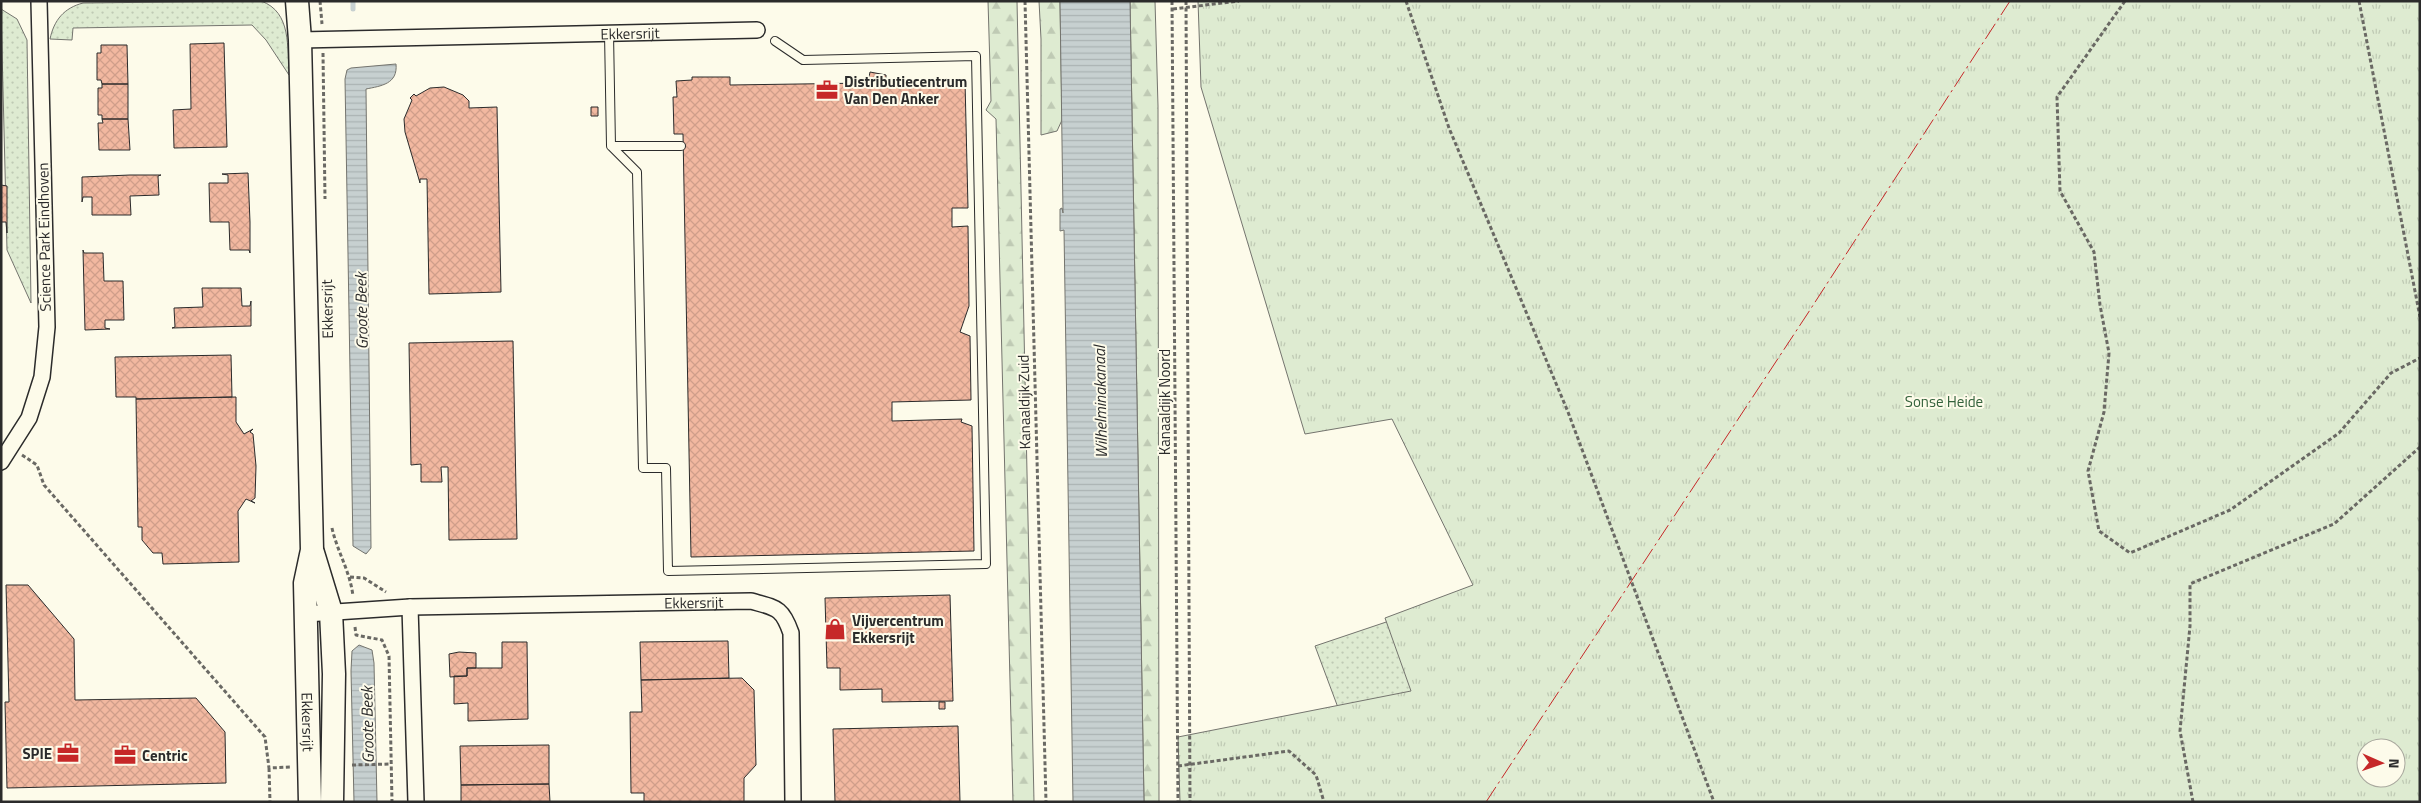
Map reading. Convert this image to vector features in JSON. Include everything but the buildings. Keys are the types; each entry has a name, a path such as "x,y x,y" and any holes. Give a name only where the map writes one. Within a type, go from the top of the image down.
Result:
{"main road":[{"name":"Ekkersrijt","path":"297,1 300,40 312,550 305,583 310,802"},
{"name":"Ekkersrijt","path":"312,550 331,612 334,674 332,802"}],"street":[{"name":"Science Park Eindhoven","path":"1,462 12,448 28,418 42,376 46,327 39,1"},
{"name":"Ekkersrijt","path":"300,40 757,30"},
{"name":"Ekkersrijt","path":"306,614 354,609 410,607 751,601 774,607 785,617 791,633 793,802"},
{"path":"410,607 416,802"}],"lane":[{"path":"609,32 611,146 637,172 643,468 666,468 668,570 986,564 976,56 802,60 775,41"},
{"path":"611,146 681,146"}],"path":[{"path":"320,1 323,38 326,205"},
{"name":"Kanaaldijk Zuid","path":"1025,1 1046,802"},
{"name":"Kanaaldijk Noord","path":"1172,1 1178,802"},
{"path":"1186,1 1190,802"},
{"path":"1173,9 1239,1"},
{"path":"1406,1 1449,128 1568,412 1714,802"},
{"path":"2125,1 2057,97 2060,191 2094,252 2100,305 2110,353 2104,412 2088,471 2099,531 2130,553 2230,510 2339,433 2391,373 2420,358"},
{"path":"2359,1 2420,317"},
{"path":"2193,802 2180,731 2190,626 2190,584 2334,524 2420,447"},
{"path":"12,448 37,465 44,486 265,738 269,768 270,802"},
{"path":"331,520 335,541 350,577 356,635 382,640 389,656 392,802"},
{"path":"350,577 364,578 410,607"},
{"path":"1178,766 1289,751 1316,775 1324,802"},
{"path":"348,766 391,764"},
{"path":"269,768 309,766"}],"green space":[{"path":"261,1 271,6 283,22 286,32 289,75 266,40 252,25 73,28 72,40 50,39 54,26 61,16 70,8 83,3"},
{"path":"988,1 1017,1 1034,802 1013,802 996,119 986,110 991,101"},
{"path":"1039,1 1060,1 1062,120 1057,131 1041,135 1041,39"},
{"path":"1130,1 1155,1 1158,106 1159,802 1144,802"},
{"name":"Sonse Heide","path":"1198,1 2420,1 2420,802 1180,802 1178,737 1411,691 1385,618 1473,585 1392,419 1305,434 1201,87"},
{"path":"1,9 17,19 27,40 31,303 7,250"},
{"path":"1410,614 1478,802 1343,721 1315,646"}],"water":[{"name":"Wilhelminakanaal","path":"1060,1 1130,1 1144,802 1073,802 1064,230 1060,231 1060,209 1062,208 1063,213"},
{"path":"396,64 396,71 391,80 383,85 366,89 371,548 366,554 353,546 345,79 347,70 351,68"},
{"path":"359,645 372,650 374,663 377,802 354,802 351,671 352,651"}],"waterway":[{"name":"Groote Beek","path":"353,1 353,9"}],"power":[{"path":"1486,802 1808,313 2010,1"}],"place":[{"name":"Distributiecentrum Van Den Anker","path":"827,90"},
{"name":"Vijvercentrum Ekkersrijt","path":"835,629"},
{"name":"SPIE","path":"68,753"},
{"name":"Centric","path":"125,755"}]}
